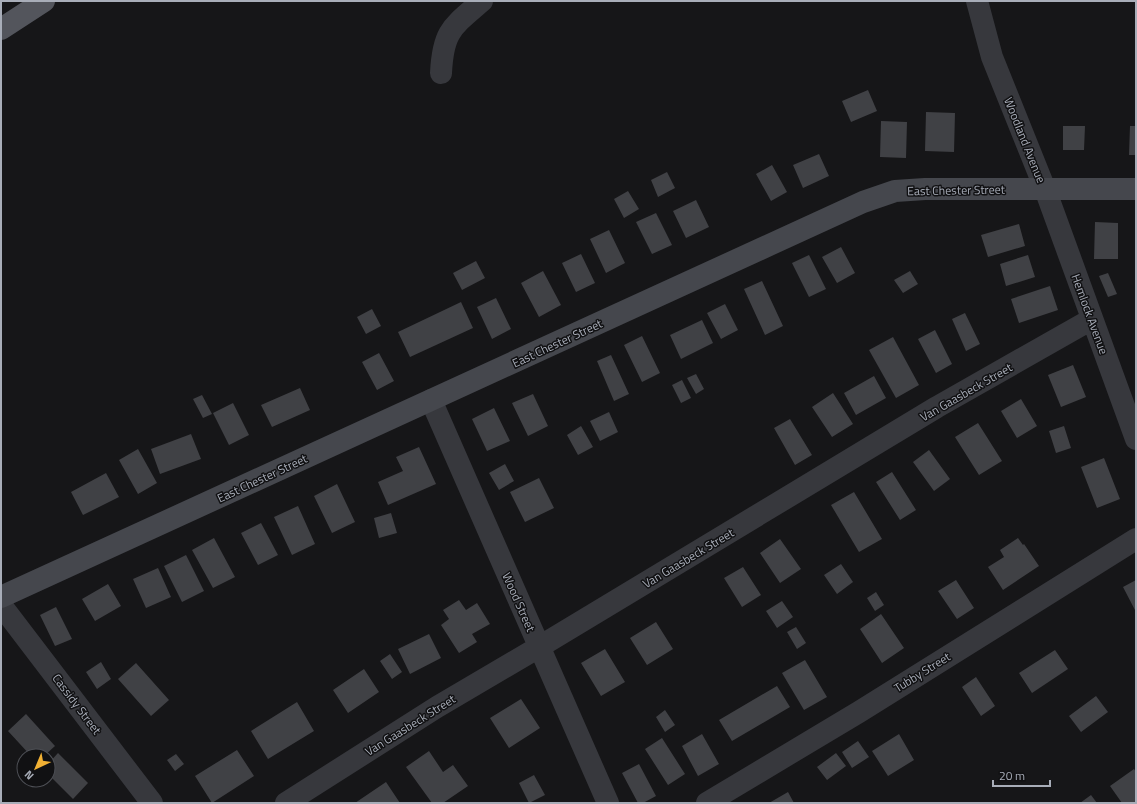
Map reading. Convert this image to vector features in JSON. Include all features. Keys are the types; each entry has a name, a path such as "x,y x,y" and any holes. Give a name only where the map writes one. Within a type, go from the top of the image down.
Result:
{"main road":[{"path":"1,29 44,1"},
{"name":"East Chester Street","path":"1,597 863,202 895,191 925,189 1136,189"}],"street":[{"path":"441,73 442,55 447,36 452,28 482,1"},
{"name":"Woodland Avenue","path":"977,1 992,57 1045,189"},
{"name":"Hemlock Avenue","path":"1045,189 1136,439"},
{"name":"Van Gaasbeck Street","path":"286,803 437,707 540,647 938,407 1092,319"},
{"name":"Wood Street","path":"431,400 608,803"},
{"name":"Tubby Street","path":"707,803 859,712 1136,539"},
{"name":"Cassidy Street","path":"1,605 152,803"}],"building":[{"path":"868,90 877,111 851,122 842,101"},
{"path":"926,112 955,113 954,152 925,151"},
{"path":"881,121 907,122 906,158 880,157"},
{"path":"1063,126 1085,126 1084,150 1063,150"},
{"path":"1130,126 1136,126 1136,155 1129,155"},
{"path":"819,154 829,176 803,188 793,165"},
{"path":"772,165 787,192 771,201 756,174"},
{"path":"667,172 675,188 658,197 651,180"},
{"path":"628,191 639,209 624,218 614,199"},
{"path":"696,200 709,227 686,238 673,211"},
{"path":"656,213 672,245 652,254 636,222"},
{"path":"1095,222 1118,223 1118,259 1094,259"},
{"path":"1019,224 1025,246 988,257 981,235"},
{"path":"609,230 625,263 606,273 590,239"},
{"path":"841,247 855,273 837,283 822,257"},
{"path":"581,254 595,283 576,292 562,263"},
{"path":"809,255 826,289 809,297 792,263"},
{"path":"1028,255 1035,277 1006,286 1000,264"},
{"path":"476,261 485,278 462,290 453,273"},
{"path":"543,271 561,305 539,317 521,283"},
{"path":"910,271 918,284 903,293 894,280"},
{"path":"1108,273 1117,294 1108,297 1099,276"},
{"path":"762,281 783,326 765,335 744,289"},
{"path":"1050,286 1058,310 1019,323 1011,299"},
{"path":"496,298 511,329 492,339 477,307"},
{"path":"461,302 473,328 410,357 398,332"},
{"path":"725,304 738,330 721,339 707,313"},
{"path":"372,309 381,326 366,334 357,317"},
{"path":"965,313 980,344 966,351 952,319"},
{"path":"702,320 713,343 681,359 670,335"},
{"path":"935,330 952,364 936,373 918,339"},
{"path":"642,336 660,373 642,382 624,345"},
{"path":"893,337 919,385 896,398 869,350"},
{"path":"379,353 394,381 377,390 362,362"},
{"path":"611,355 629,394 614,401 597,361"},
{"path":"1073,365 1086,397 1061,407 1048,375"},
{"path":"696,374 704,389 696,394 687,378"},
{"path":"874,376 886,398 856,415 844,393"},
{"path":"682,380 691,398 681,403 672,385"},
{"path":"300,388 310,410 272,427 261,405"},
{"path":"833,393 853,424 832,437 812,407"},
{"path":"533,394 548,426 528,436 512,403"},
{"path":"202,395 212,414 203,418 193,399"},
{"path":"1021,399 1037,426 1017,438 1001,411"},
{"path":"233,403 249,435 229,445 213,413"},
{"path":"494,408 510,441 487,451 472,419"},
{"path":"609,412 618,432 600,441 590,421"},
{"path":"790,419 812,455 795,465 774,428"},
{"path":"978,423 1002,461 979,475 955,437"},
{"path":"581,426 593,447 578,455 567,435"},
{"path":"1064,426 1071,448 1056,453 1049,431"},
{"path":"191,434 201,459 160,474 151,449"},
{"path":"419,447 436,484 388,505 378,482 403,471 396,457"},
{"path":"138,449 157,483 138,494 119,460"},
{"path":"929,450 950,479 934,491 913,462"},
{"path":"1104,458 1120,499 1097,508 1081,467"},
{"path":"505,464 514,481 499,490 489,473"},
{"path":"892,472 916,510 900,520 876,482"},
{"path":"106,473 119,497 83,515 71,492"},
{"path":"539,478 554,508 525,522 510,492"},
{"path":"337,484 355,522 332,533 314,496"},
{"path":"854,492 882,539 859,552 831,505"},
{"path":"298,506 315,544 292,555 274,517"},
{"path":"391,513 397,533 379,538 374,518"},
{"path":"261,523 278,555 258,565 241,533"},
{"path":"214,538 235,577 213,588 192,550"},
{"path":"1018,538 1039,566 1003,590 988,567 1004,557 1000,550"},
{"path":"780,539 801,569 780,583 760,553"},
{"path":"186,555 204,591 182,602 164,566"},
{"path":"841,564 853,582 837,594 824,575"},
{"path":"743,567 761,595 742,607 724,578"},
{"path":"158,568 171,597 146,608 133,579"},
{"path":"956,580 974,608 957,619 938,591"},
{"path":"1136,580 1136,612 1123,587"},
{"path":"108,584 121,606 95,621 82,599"},
{"path":"876,592 884,605 875,611 867,598"},
{"path":"459,600 466,610 477,603 490,624 472,634 477,642 459,653 441,625 449,619 443,610"},
{"path":"782,601 793,617 777,628 766,611"},
{"path":"56,607 72,639 55,646 40,615"},
{"path":"881,614 904,648 882,663 860,629"},
{"path":"656,622 673,649 647,665 630,638"},
{"path":"796,627 806,643 797,649 787,632"},
{"path":"429,634 441,658 410,674 398,649"},
{"path":"605,649 625,682 601,696 581,663"},
{"path":"1055,650 1068,669 1032,693 1019,673"},
{"path":"390,654 402,672 392,679 380,661"},
{"path":"805,660 827,697 804,710 782,673"},
{"path":"101,662 111,679 97,689 86,672"},
{"path":"136,663 169,700 151,716 118,679"},
{"path":"364,669 379,692 348,713 333,690"},
{"path":"976,677 995,706 981,716 962,687"},
{"path":"777,686 790,707 732,741 719,720"},
{"path":"1096,696 1108,712 1081,732 1069,716"},
{"path":"521,699 540,728 509,748 490,718"},
{"path":"297,702 314,731 268,759 251,731"},
{"path":"665,710 675,725 665,732 656,717"},
{"path":"26,714 55,746 53,748 24,748 8,731"},
{"path":"702,734 719,764 698,776 682,746"},
{"path":"899,734 914,760 888,776 872,751"},
{"path":"662,738 685,774 668,785 645,749"},
{"path":"858,741 869,757 852,768 842,752"},
{"path":"237,750 254,776 212,803 195,776"},
{"path":"429,751 443,772 453,765 468,786 443,803 432,803 406,767"},
{"path":"58,753 88,783 73,799 56,782 56,755"},
{"path":"836,753 846,766 827,780 817,767"},
{"path":"176,754 184,764 175,771 167,760"},
{"path":"639,764 656,796 643,803 638,803 622,773"},
{"path":"1134,769 1136,772 1136,803 1122,803 1110,786"},
{"path":"534,775 545,795 529,803 519,783"},
{"path":"386,782 400,803 355,803"},
{"path":"788,792 794,803 769,803"},
{"path":"1091,795 1097,803 1080,803"}]}
